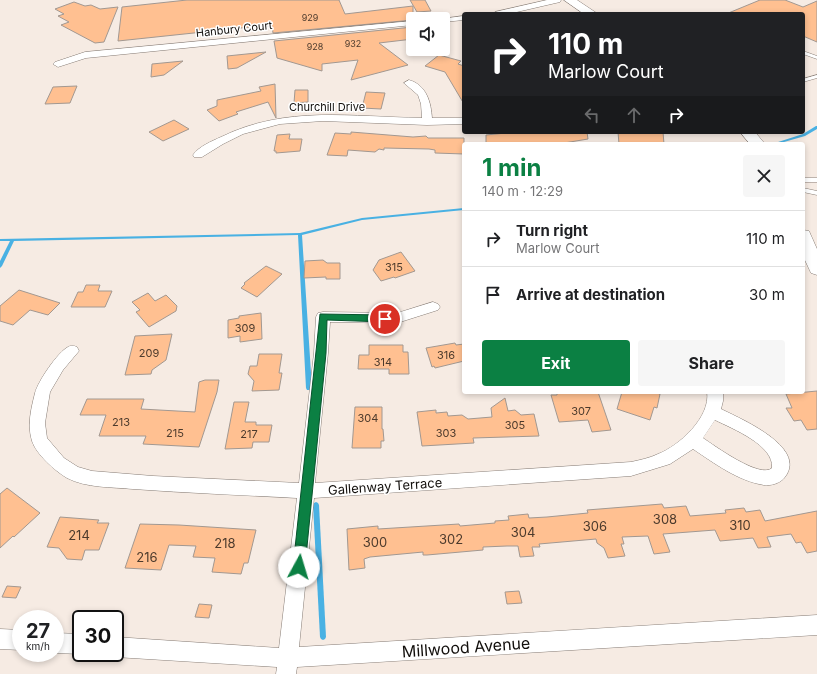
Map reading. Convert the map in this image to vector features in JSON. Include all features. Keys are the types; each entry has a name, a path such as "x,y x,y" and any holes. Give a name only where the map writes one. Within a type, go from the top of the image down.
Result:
{"main road":[{"path":"569,0 589,12"},
{"path":"749,134 756,142"},
{"path":"805,240 817,269"}],"street":[{"path":"506,12 557,0"},
{"path":"450,19 462,18"},
{"name":"Hanbury Court","path":"58,64 85,55 406,24"},
{"path":"409,83 418,89 424,96 426,122"},
{"name":"Churchill Drive","path":"198,155 215,143 234,133 256,125 279,120 303,117 326,117 426,122 462,121"},
{"path":"287,666 307,491 321,353 323,317 397,318 432,306"},
{"name":"Gallenway Terrace","path":"72,351 58,366 42,391 37,423 40,441 58,463 68,469 92,478 153,483 307,491 631,469 650,465 668,458 693,440 713,412 715,394"},
{"path":"693,440 746,473 759,477 772,477 780,471 781,462 777,453 769,444 713,412"},
{"name":"Millwood Avenue","path":"124,648 287,666 817,625"},
{"path":"0,639 12,640"}],"lane":[{"path":"805,53 817,58"},
{"path":"805,79 817,76"},
{"path":"805,180 817,180"},
{"path":"805,190 817,193"}],"building":[{"path":"187,0 339,0 345,14 413,6 413,12 406,12 406,21 273,33 272,26 260,26 118,41 122,7"},
{"path":"410,0 425,0 431,11 417,12"},
{"path":"760,0 785,0 803,7 817,1 817,42 805,37 805,12 731,12"},
{"path":"74,2 85,6 91,5 100,9 118,7 104,42 95,43 61,25 69,22 58,16 64,14 55,9"},
{"path":"406,28 406,40 379,43 408,65 351,80 358,60 322,64 322,71 277,58 274,41"},
{"path":"266,52 237,68 228,69 227,56"},
{"path":"438,56 461,61 458,64 462,65 462,101 445,72 425,66"},
{"path":"183,61 164,75 151,77 152,64"},
{"path":"275,84 276,118 268,102 236,112 238,114 219,121 207,110 217,106 217,100 261,91 259,87"},
{"path":"77,86 70,103 45,104 53,87"},
{"path":"295,90 308,90 308,102 294,103"},
{"path":"366,92 385,93 381,109 362,108"},
{"path":"174,120 189,129 163,141 149,132"},
{"path":"351,132 413,137 426,136 428,138 464,138 464,142 462,142 462,154 435,153 435,150 429,149 384,148 384,150 379,149 375,152 348,150 347,156 327,155 335,133 351,134"},
{"path":"290,134 289,139 302,139 300,151 276,153 276,151 274,151 277,135"},
{"path":"587,134 588,139 570,142 486,142 486,135"},
{"path":"618,134 663,134 664,142 619,142"},
{"path":"401,252 415,271 381,281 373,270 379,260"},
{"path":"323,260 327,263 340,263 340,279 326,279 326,277 304,278 305,261"},
{"path":"266,266 282,274 257,297 241,288 245,284 244,283"},
{"path":"86,285 100,285 98,291 112,291 105,307 71,307 78,292 83,292"},
{"path":"19,290 60,303 48,315 30,310 13,325 0,321 0,306"},
{"path":"148,293 155,301 166,295 177,306 176,311 149,327 136,312 140,310 132,302"},
{"path":"261,313 262,339 240,342 240,336 228,338 228,320 239,318 239,316"},
{"path":"172,334 166,360 152,370 151,374 125,375 135,336"},
{"path":"455,343 456,345 462,344 462,361 435,368 434,366 432,367 426,348"},
{"path":"369,345 403,345 403,352 408,352 409,374 389,374 389,369 358,369 359,355 369,355"},
{"path":"259,354 282,354 279,373 282,373 279,390 252,391 254,381 248,374 250,366 257,366"},
{"path":"205,380 219,380 217,392 199,447 143,444 146,436 99,436 106,415 80,415 87,399 144,399 141,409 195,412 199,382"},
{"path":"817,391 817,429 807,430 801,420 794,421 786,408 792,408 786,394 805,394 805,392"},
{"path":"599,394 611,430 592,432 588,420 559,422 551,395"},
{"path":"621,394 660,394 657,408 654,407 650,420 617,409"},
{"path":"505,398 508,411 515,410 521,415 534,414 539,436 473,438 474,443 422,446 417,412 436,410 436,413 447,412 448,416 462,415 468,419 492,417 491,408"},
{"path":"234,402 249,402 245,422 256,422 256,425 272,425 269,442 253,442 252,448 225,449"},
{"path":"355,407 382,407 382,429 384,441 381,441 381,448 352,448"},
{"path":"7,488 40,513 0,548 0,494"},
{"path":"662,504 664,508 686,506 690,516 726,513 725,510 744,508 746,512 760,510 765,521 817,511 817,551 807,553 801,542 796,543 791,534 767,537 771,547 758,548 753,538 720,541 715,530 663,534 670,552 654,554 648,536 622,537 624,544 621,544 625,556 608,558 604,548 597,543 596,539 539,544 540,547 532,547 534,556 520,557 518,546 507,546 483,547 483,550 427,555 423,555 423,552 370,557 364,559 365,568 349,570 347,529 378,526 378,529 459,524 460,526 495,523 495,521 509,520 508,516 528,514 529,518 547,517 588,513 587,510"},
{"path":"60,517 99,520 97,523 109,523 99,550 85,550 82,560 67,559 59,548 47,547"},
{"path":"140,524 256,530 248,563 244,563 241,574 212,572 215,558 193,557 196,546 169,545 161,570 125,568"},
{"path":"7,586 21,587 16,598 2,597"},
{"path":"519,591 522,603 507,604 505,592"},
{"path":"199,604 212,605 209,618 195,617"}],"waterway":[{"path":"780,142 804,135 817,127"},
{"path":"300,234 362,219 462,209"},
{"path":"0,240 300,234"},
{"path":"300,234 309,388"},
{"path":"0,266 12,241"},
{"path":"316,505 323,637"}],"route":[{"path":"299,567 321,353 323,317 385,319"}]}
